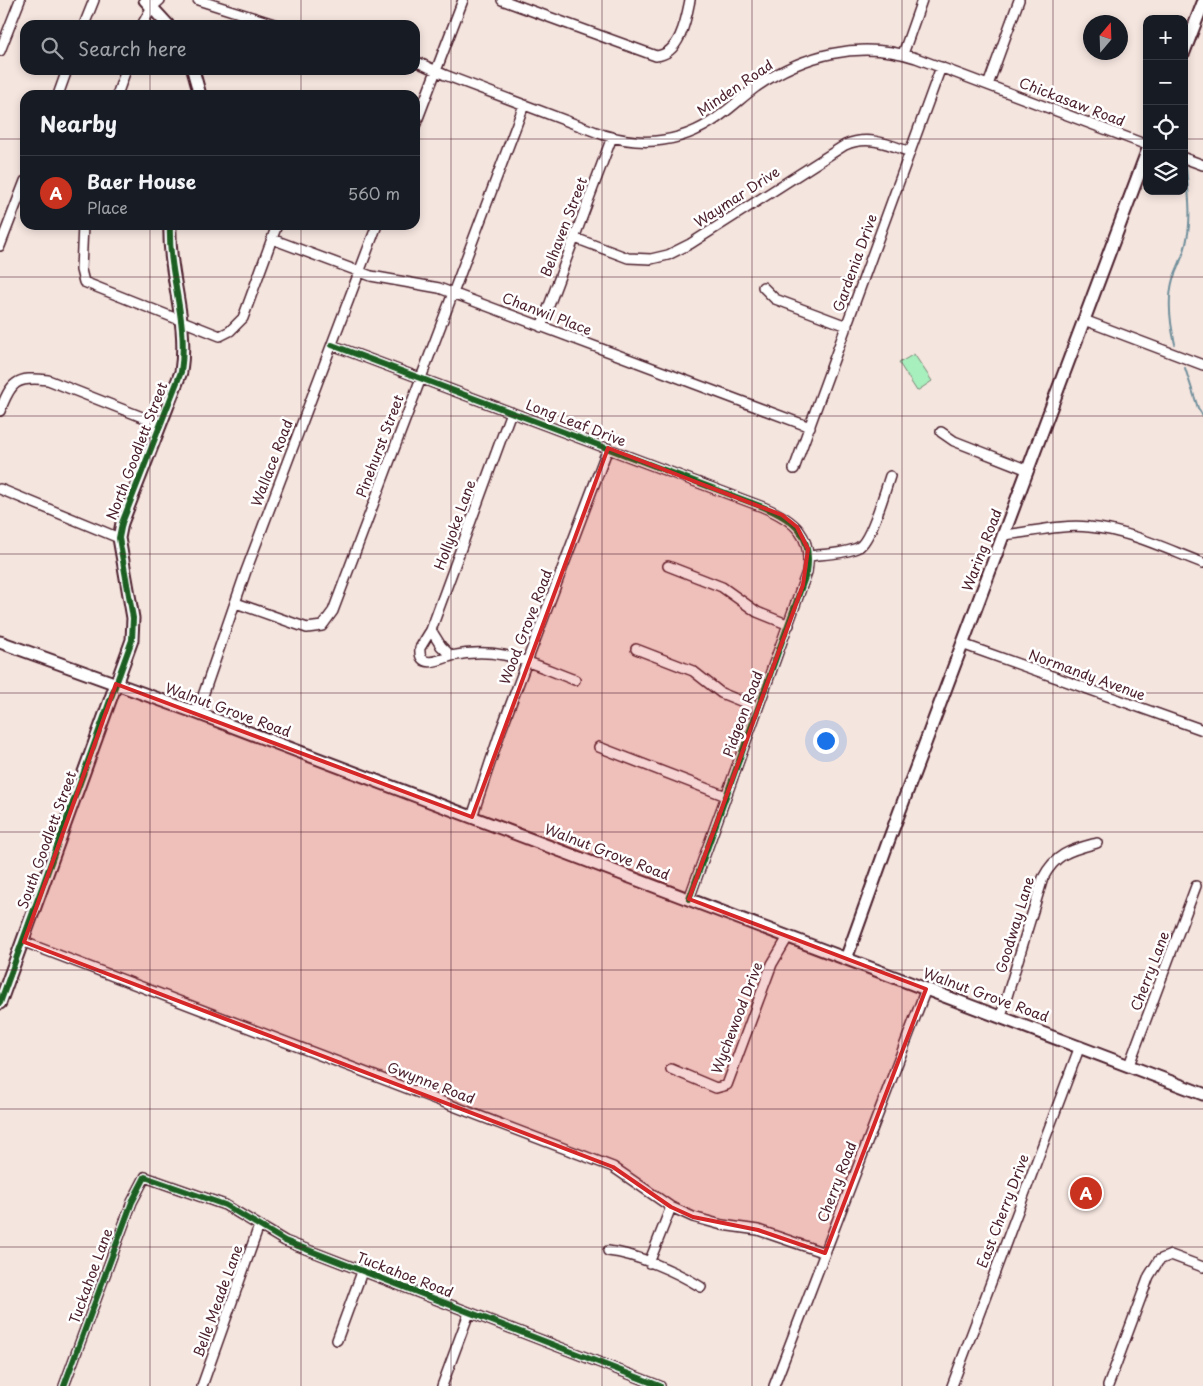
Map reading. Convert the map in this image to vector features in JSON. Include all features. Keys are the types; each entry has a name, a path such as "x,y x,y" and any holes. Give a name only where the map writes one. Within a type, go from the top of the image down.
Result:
{"main road":[{"path":"152,2 165,20"},
{"path":"1188,42 1203,3"},
{"path":"194,75 199,90"},
{"name":"Waring Road","path":"846,959 886,845 1004,536 1143,163"},
{"name":"North Goodlett Street","path":"116,684 132,640 133,618 119,538 181,372 185,348 183,322 171,256 170,230"},
{"name":"Walnut Grove Road","path":"0,642 197,713 846,959 1002,1016 1203,1094"},
{"name":"South Goodlett Street","path":"0,1004 116,684"}],"street":[{"path":"0,51 20,0"},
{"path":"86,20 94,0"},
{"path":"198,0 261,20"},
{"path":"420,113 463,0"},
{"path":"502,0 656,56 668,54 676,44 690,0"},
{"path":"903,54 922,0"},
{"path":"988,85 1020,0"},
{"path":"144,20 152,2"},
{"name":"Minden Road","path":"420,64 612,137 650,142 687,135 712,122 768,80 818,57 862,49 903,54 988,85"},
{"name":"Gardenia Drive","path":"794,468 941,67"},
{"path":"60,90 65,75"},
{"path":"119,90 124,75"},
{"name":"Chickasaw Road","path":"988,85 1143,143"},
{"name":"Pinehurst Street","path":"236,603 307,628 322,626 333,611 524,105"},
{"name":"Belhaven Street","path":"541,327 612,137"},
{"name":"Waymar Drive","path":"575,238 628,258 662,257 683,248 831,152 851,142 873,140 910,152"},
{"path":"1188,159 1203,165"},
{"path":"0,246 20,194"},
{"path":"83,230 81,270 84,282 220,336 237,325 243,318 275,230"},
{"name":"Wallace Road","path":"197,713 246,571 375,230"},
{"name":"Chanwil Place","path":"272,239 378,278 430,285 810,427"},
{"path":"763,287 774,299 847,326"},
{"path":"1084,320 1203,365"},
{"name":"Long Leaf Drive","path":"332,345 774,512 792,522 802,536 809,556"},
{"path":"0,411 7,394 16,381 30,378 48,380 160,424"},
{"name":"Hollyoke Lane","path":"451,656 433,663 424,661 420,648 431,630 511,412"},
{"path":"941,432 954,441 1028,470"},
{"name":"Wood Grove Road","path":"472,817 527,662 608,448"},
{"path":"809,556 850,550 862,545 890,476"},
{"path":"0,489 119,538"},
{"path":"1004,536 1066,526 1101,528 1143,540 1203,563"},
{"name":"Pidgeon Road","path":"689,899 789,625 807,572 809,556"},
{"path":"668,566 722,587 757,612 789,625"},
{"path":"431,630 441,646 451,656 471,652 489,652 527,662 575,680"},
{"name":"Normandy Avenue","path":"962,644 1203,730"},
{"path":"636,649 692,671 721,692 758,708"},
{"path":"599,746 726,796"},
{"name":"Goodway Lane","path":"1002,1016 1043,878 1050,864 1068,851 1097,843"},
{"name":"Cherry Lane","path":"1129,1065 1196,886"},
{"name":"Wychewood Drive","path":"671,1069 716,1088 726,1085 772,964 788,937"},
{"name":"Gwynne Road","path":"24,942 613,1167 670,1207 692,1217 722,1225 758,1230 825,1253"},
{"name":"Cherry Road","path":"774,1386 926,989"},
{"name":"East Cherry Drive","path":"952,1386 1080,1046"},
{"name":"Tuckahoe Road","path":"145,1177 225,1205 285,1241 644,1383 660,1386"},
{"name":"Tuckahoe Lane","path":"64,1386 132,1202 145,1177"},
{"path":"649,1264 670,1207"},
{"name":"Belle Meade Lane","path":"202,1386 259,1226"},
{"path":"608,1251 619,1252 686,1278 702,1287"},
{"path":"1108,1386 1149,1276 1159,1260 1171,1255 1203,1267"},
{"path":"337,1340 362,1272"},
{"path":"442,1386 469,1313"}],"highlighted area":[{"path":"608,448 782,515 797,527 808,549 803,585 689,899 926,989 825,1253 758,1230 693,1217 671,1207 613,1167 24,942 116,684 472,817"}],"green space":[{"path":"914,354 932,381 917,391 899,363"}],"waterway":[{"path":"1175,344 1171,320 1170,295 1173,279 1185,249 1189,221 1188,191"},
{"path":"1185,368 1198,408 1203,416"}],"cycle path":[{"path":"0,1003 132,640 133,618 119,538 122,523 181,372 183,353 181,316 172,262 170,230"},
{"path":"332,345 763,507 784,517 799,530 807,548 807,572 689,899"},
{"path":"64,1386 132,1202 145,1177 225,1205 285,1241 660,1386"}],"place":[{"name":"Baer House","path":"1086,1193"}]}
